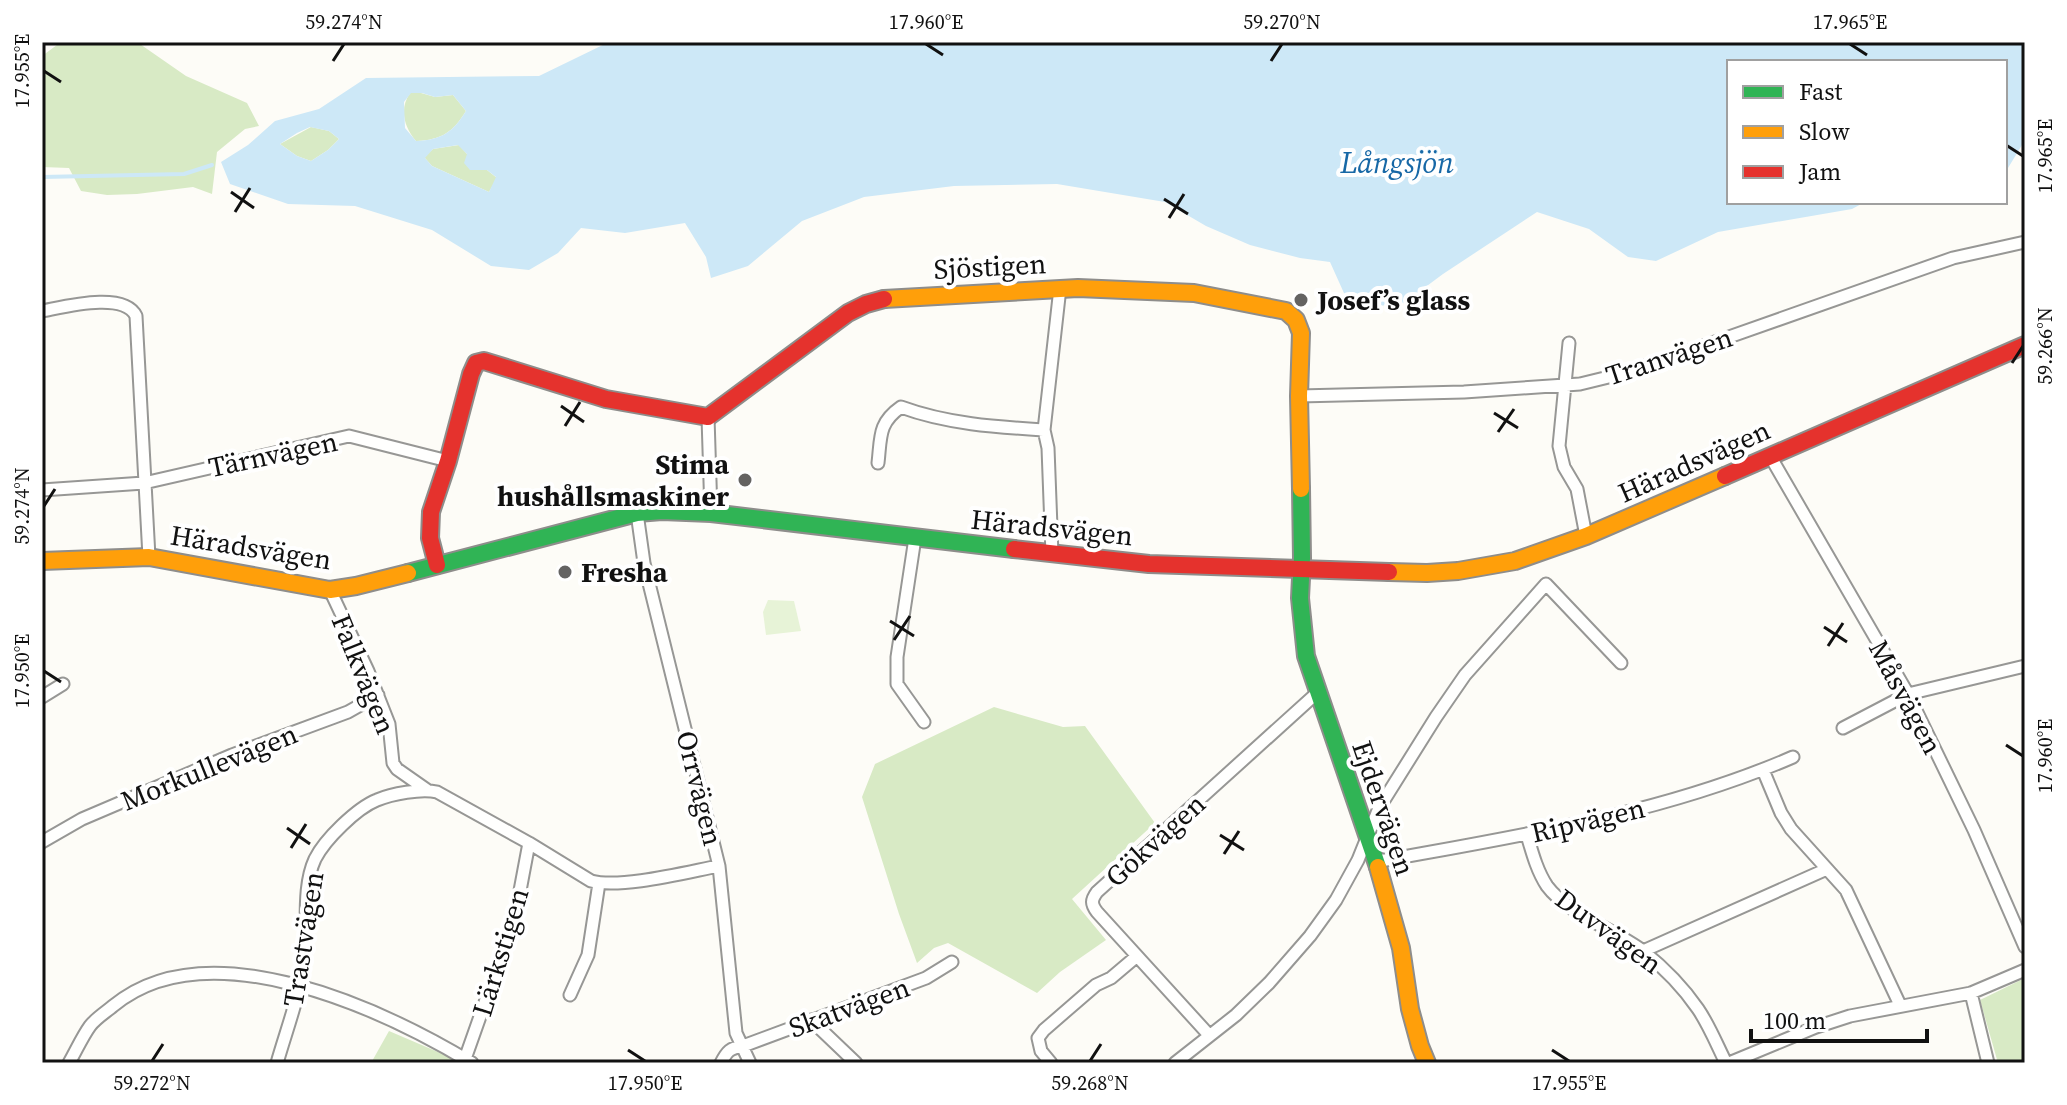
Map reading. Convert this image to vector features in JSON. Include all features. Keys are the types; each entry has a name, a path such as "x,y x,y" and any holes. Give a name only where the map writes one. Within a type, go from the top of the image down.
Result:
{"street":[{"name":"Tranvägen","path":"1299,396 1464,392 1580,384 1635,369 1953,258 2025,242"},
{"path":"1052,554 1048,448 1044,430 1060,288"},
{"name":"Sjöstigen","path":"708,417 848,313 866,304 908,297 1060,288 1194,293 1286,311 1295,317 1301,333 1301,569"},
{"path":"42,311 92,302 126,305 132,308 136,316 149,557"},
{"path":"1569,343 1559,446 1564,467 1577,489 1586,536"},
{"name":"Häradsvägen","path":"42,561 149,557 330,590 356,586 637,513 662,511 711,513 1149,564 1427,573 1465,571 1543,553 1586,536 2025,345"},
{"path":"437,565 430,538 431,512 471,374 476,363 484,361 606,399 708,417 711,513"},
{"path":"878,463 883,425 901,407 926,416 997,427 1044,430"},
{"name":"Tärnvägen","path":"42,490 144,483 349,436 448,461"},
{"name":"Måsvägen","path":"1770,456 1908,694 1974,830 2025,947"},
{"name":"Orrvägen","path":"637,513 644,563 719,866 736,1033 750,1063"},
{"path":"915,538 896,675 897,684 924,722"},
{"name":"Ejdervägen","path":"1301,569 1304,643 1317,693 1376,860 1401,948 1410,1009 1427,1063"},
{"path":"1175,1063 1236,1015 1310,936 1351,874 1379,808 1465,675 1546,584 1621,663"},
{"name":"Falkvägen","path":"330,590 389,724 393,763 427,790"},
{"path":"1843,728 1908,694 2025,666"},
{"path":"42,697 63,684"},
{"name":"Gökvägen","path":"1209,1035 1092,905 1092,899 1317,693"},
{"name":"Morkullevägen","path":"42,842 82,819 232,755 348,712 378,695"},
{"name":"Ripvägen","path":"1376,860 1608,818 1763,770 1793,757"},
{"path":"1763,770 1791,829 1846,890 1900,1005"},
{"path":"427,790 447,796 564,866 599,883 622,883 719,866"},
{"name":"Trastvägen","path":"277,1063 305,957 309,886 314,861 342,824 376,800 427,790"},
{"name":"Duvvägen","path":"1527,835 1535,862 1549,888 1564,902 1643,951 1683,990 1699,1010 1728,1063"},
{"name":"Lärkstigen","path":"469,1061 507,940 529,843"},
{"path":"1643,951 1827,869"},
{"path":"570,995 588,955 599,883"},
{"path":"1051,1063 1041,1051 1038,1038 1044,1030 1096,985 1111,978 1137,956"},
{"name":"Skatvägen","path":"721,1063 731,1047 743,1046 926,978 952,962"},
{"path":"1728,1063 1850,1016 1971,993 2025,970"},
{"path":"69,1063 91,1025 127,995 163,979 203,972 244,974 299,985 414,1031 469,1061"},
{"path":"1971,993 1988,1063"},
{"path":"811,1020 856,1063"}],"green space":[{"path":"61,42 137,42 186,76 247,103 259,126 245,129 217,152 212,194 193,187 137,194 107,195 81,191 69,168 42,167 42,56"},
{"path":"410,93 435,97 453,95 466,111 446,134 416,141 404,118"},
{"path":"311,127 329,131 339,139 311,161 280,144"},
{"path":"459,145 497,178 489,192 432,166 424,157 433,149"},
{"path":"768,600 794,601 801,631 766,635 763,612"},
{"path":"994,707 1063,727 1085,726 1155,823 1072,899 1106,940 1060,972 1037,993 948,943 934,948 917,963 862,797 875,764"},
{"path":"2025,978 2025,1063 1998,1063 1980,1000"},
{"path":"389,1031 459,1061 461,1063 371,1063"}],"water":[{"name":"Långsjön","path":"609,42 2025,42 2025,140 2007,168 2007,60 1727,60 1727,204 1861,204 1852,209 1718,232 1656,261 1628,257 1589,229 1537,212 1404,303 1362,308 1348,302 1330,262 1250,245 1206,226 1165,202 1057,184 954,186 864,197 802,221 748,266 711,278 706,257 685,223 625,233 581,228 558,253 529,270 491,266 432,230 355,206 288,204 230,184 221,162 248,145 275,121 319,109 366,78 539,76","holes":["411,93 435,97 453,95 466,111 446,134 416,141 405,128 404,102","310,127 329,131 339,139 311,161 280,144","458,145 467,154 464,163 470,170 487,170 496,177 489,192 432,166 425,158 433,149"]}],"waterway":[{"path":"42,177 184,174 212,165"}],"traffic: fast":[{"path":"1301,489 1300,598 1306,656 1378,867"},
{"path":"408,573 637,513 662,511 711,513 1014,549"}],"traffic: slow":[{"path":"884,299 1078,288 1194,293 1286,311 1296,320 1301,333 1301,489"},
{"path":"1389,572 1458,571 1515,561 1586,536 1725,476"},
{"path":"42,561 149,557 330,590 408,573"},
{"path":"1378,867 1401,948 1410,1009 1427,1063"}],"traffic: jam":[{"path":"437,565 430,538 431,512 476,363 484,361 606,399 708,417 848,313 884,299"},
{"path":"1725,476 2025,345"},
{"path":"1014,549 1149,564 1389,572"}],"place":[{"name":"Josef’s glass","path":"1301,300"},
{"name":"Stima hushållsmaskiner","path":"745,480"},
{"name":"Fresha","path":"565,572"}]}
